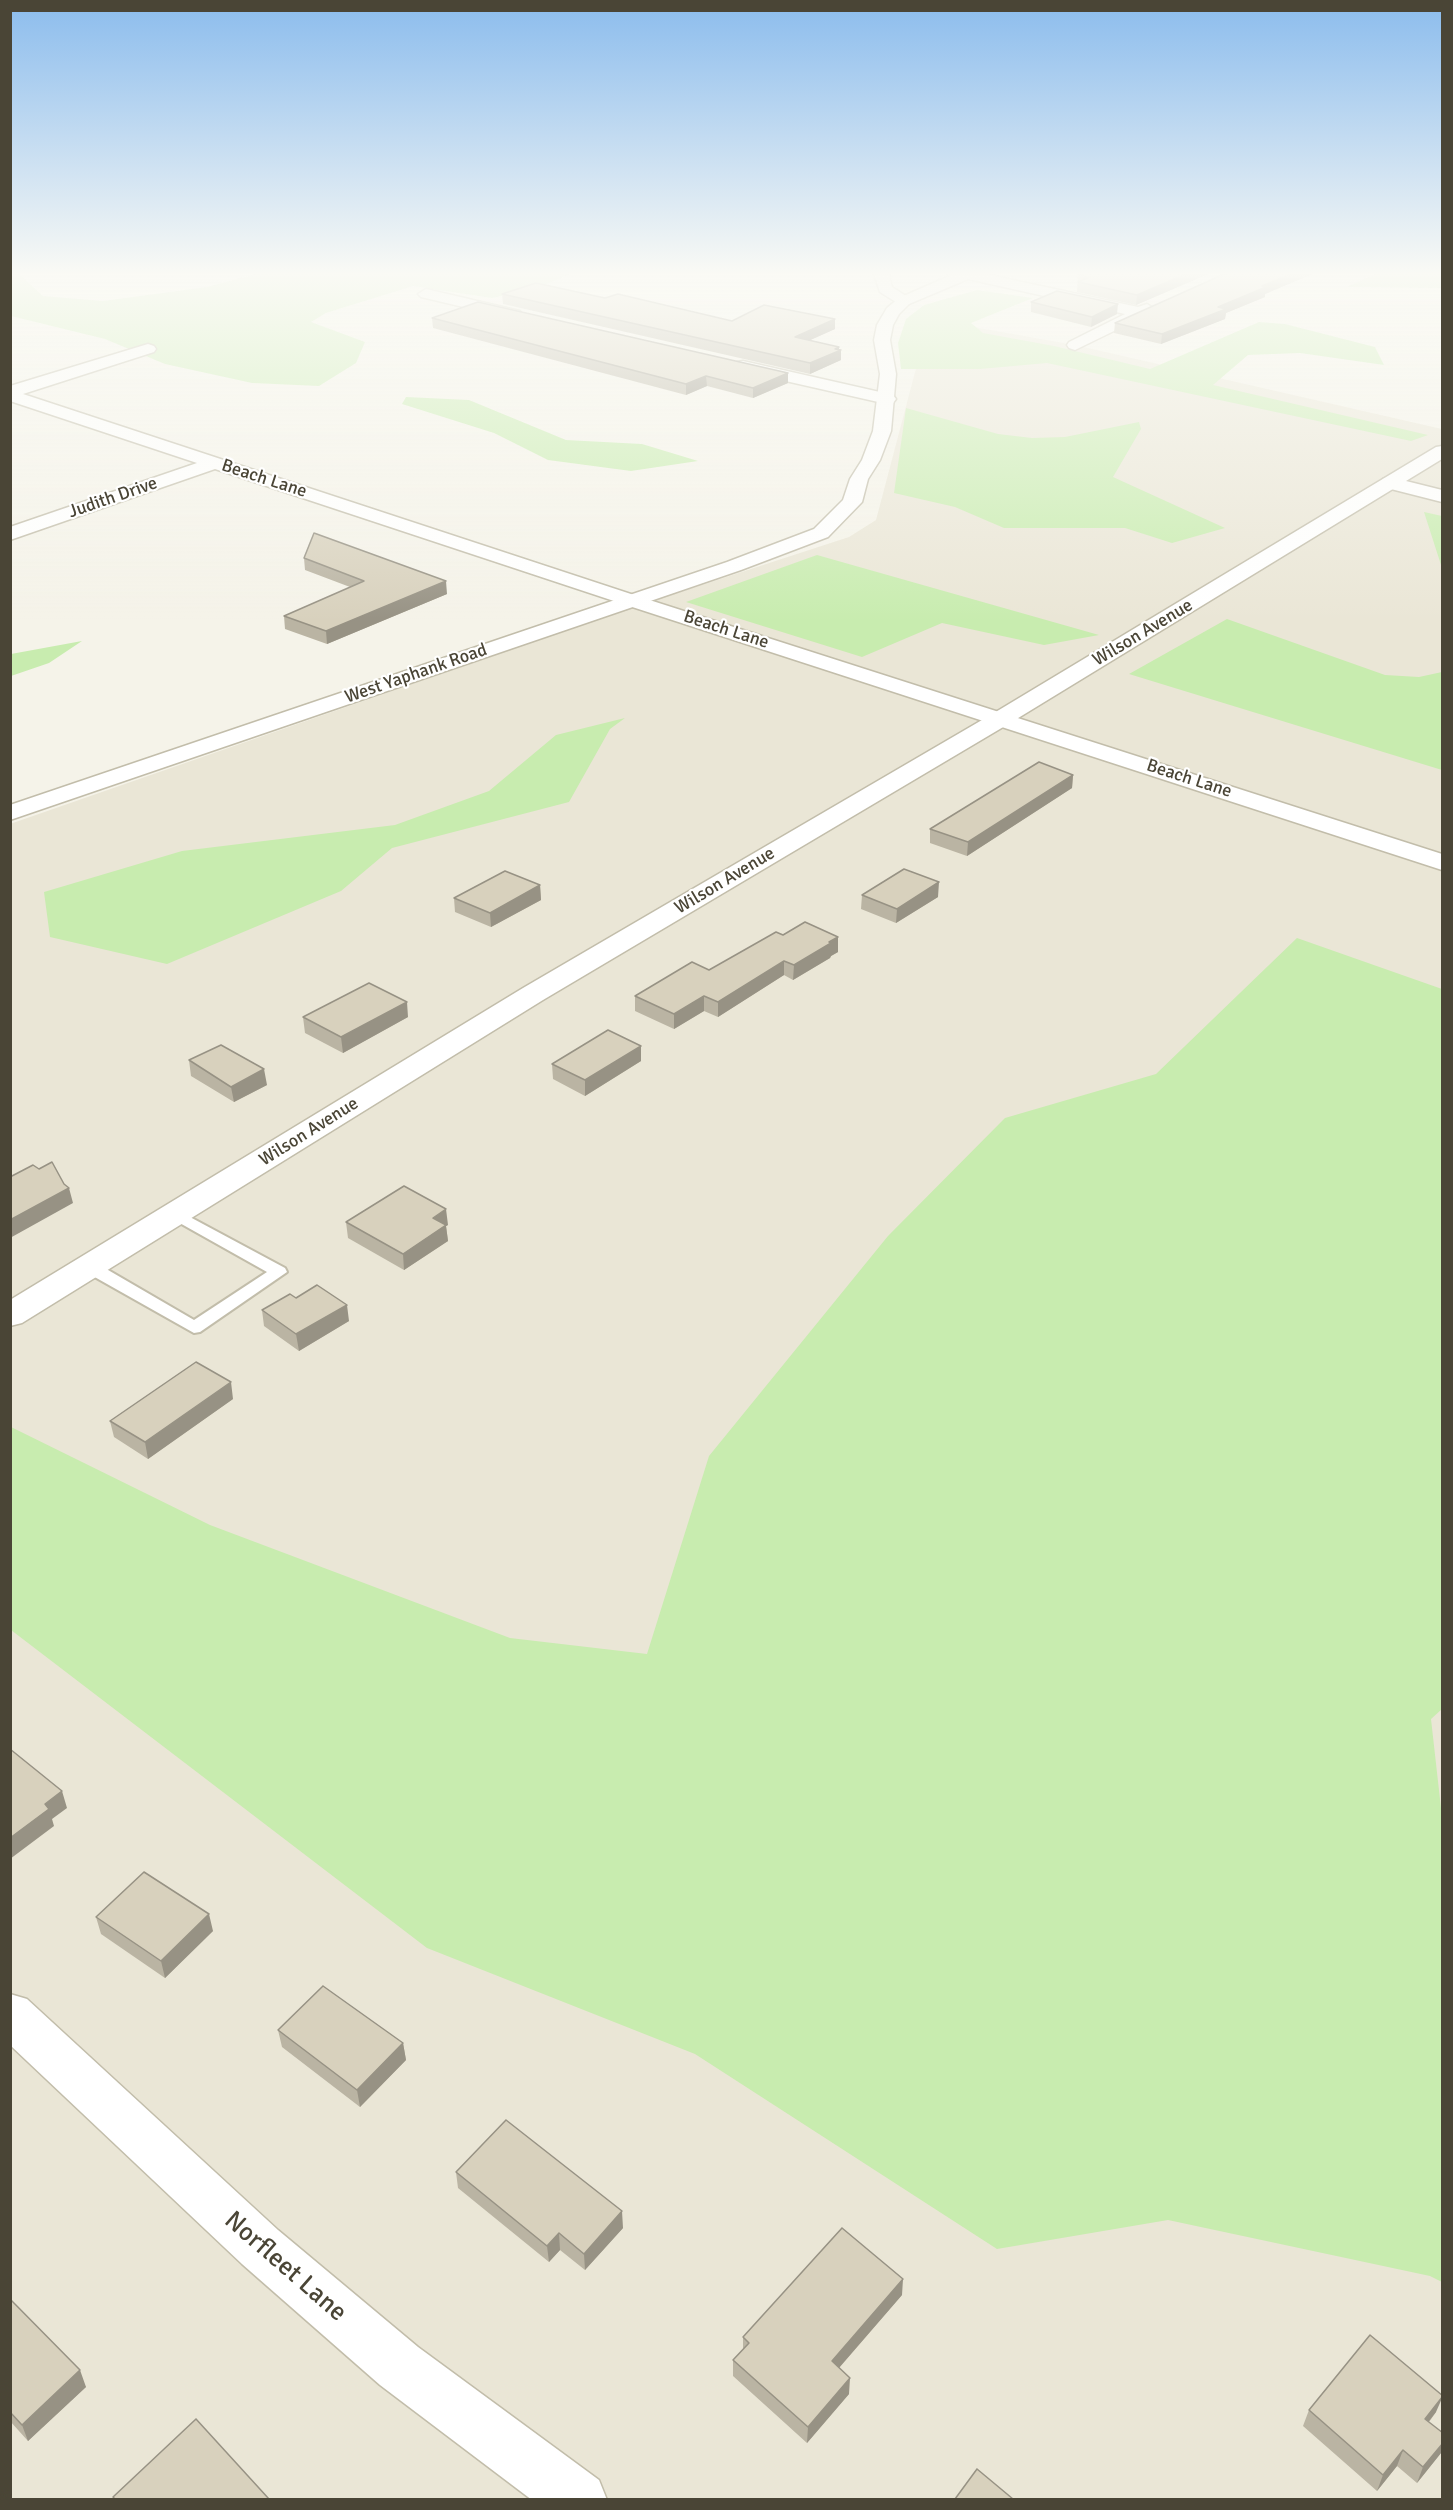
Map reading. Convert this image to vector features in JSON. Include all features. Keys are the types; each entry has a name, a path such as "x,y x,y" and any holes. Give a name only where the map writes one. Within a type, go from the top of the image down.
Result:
{"street":[{"path":"10,393 25,388"},
{"path":"839,388 887,399 887,388"},
{"name":"Beach Lane","path":"10,393 630,600 1443,862"},
{"name":"West Yaphank Road","path":"10,813 734,566 821,533 852,502 859,478 871,460 882,431 887,399"},
{"name":"Wilson Avenue","path":"10,1315 533,994 1002,718 1443,451"},
{"name":"Judith Drive","path":"10,534 215,462"},
{"path":"1390,483 1443,496"},
{"name":"Norfleet Lane","path":"10,2014 260,2247 399,2366 579,2499"}],"lane":[{"path":"90,1266 194,1328 279,1272 175,1214"}],"shaded area":[{"path":"911,388 1263,388 1442,429 1442,2499 11,2499 10,824 622,611 849,537 876,520"}],"green space":[{"path":"1164,388 1226,388 1428,435 1411,441"},
{"path":"406,397 469,400 566,440 642,444 698,461 631,471 548,460 494,433 402,404"},
{"path":"906,408 998,434 1032,438 1065,437 1139,422 1141,429 1113,477 1225,528 1172,543 1125,528 1004,528 955,507 894,493"},
{"path":"1424,512 1442,516 1442,568"},
{"path":"817,555 1099,635 1044,645 942,623 862,657 686,602"},
{"path":"1227,619 1385,675 1419,677 1442,672 1442,770 1129,674"},
{"path":"82,641 49,663 11,676 11,654"},
{"path":"625,718 610,729 569,802 392,848 341,891 167,964 50,937 44,892 182,851 395,825 489,791 556,735"},
{"path":"1297,938 1442,989 1442,1709 1431,1719 1442,1817 1442,2282 1430,2276 1168,2220 997,2249 695,2054 427,1948 11,1630 11,1427 210,1525 510,1638 647,1654 709,1456 888,1236 1005,1118 1156,1074"}],"building":[{"path":"314,533 446,581 326,631 284,616 364,581 304,558"},
{"path":"1039,762 1073,775 968,842 930,829"},
{"path":"904,869 939,882 897,909 862,895"},
{"path":"505,871 540,885 490,913 454,898"},
{"path":"805,922 838,937 794,965 784,961 718,1002 704,996 674,1014 635,996 692,962 709,970 776,932 783,935"},
{"path":"369,983 407,1002 341,1037 303,1017"},
{"path":"608,1030 641,1046 585,1080 552,1064"},
{"path":"221,1045 264,1069 231,1087 189,1060"},
{"path":"52,1162 64,1184 69,1188 10,1220 10,1177 33,1165 39,1169"},
{"path":"404,1186 446,1209 433,1218 446,1225 403,1254 346,1222"},
{"path":"317,1285 347,1305 296,1334 262,1310 290,1294 296,1298"},
{"path":"196,1362 231,1382 145,1442 110,1421"},
{"path":"10,1749 62,1791 45,1804 49,1809 10,1838"},
{"path":"144,1872 209,1914 161,1961 96,1917"},
{"path":"323,1986 403,2043 357,2090 278,2030"},
{"path":"506,2120 622,2211 584,2254 559,2233 547,2246 456,2172"},
{"path":"842,2228 903,2279 832,2361 850,2378 808,2427 733,2360 749,2343 743,2337"},
{"path":"10,2299 80,2370 22,2425 10,2412"},
{"path":"1370,2335 1443,2396 1425,2419 1443,2433 1443,2443 1423,2467 1403,2450 1383,2475 1309,2410"},
{"path":"196,2419 269,2499 115,2499 113,2497"},
{"path":"977,2469 1013,2499 955,2499"}]}
